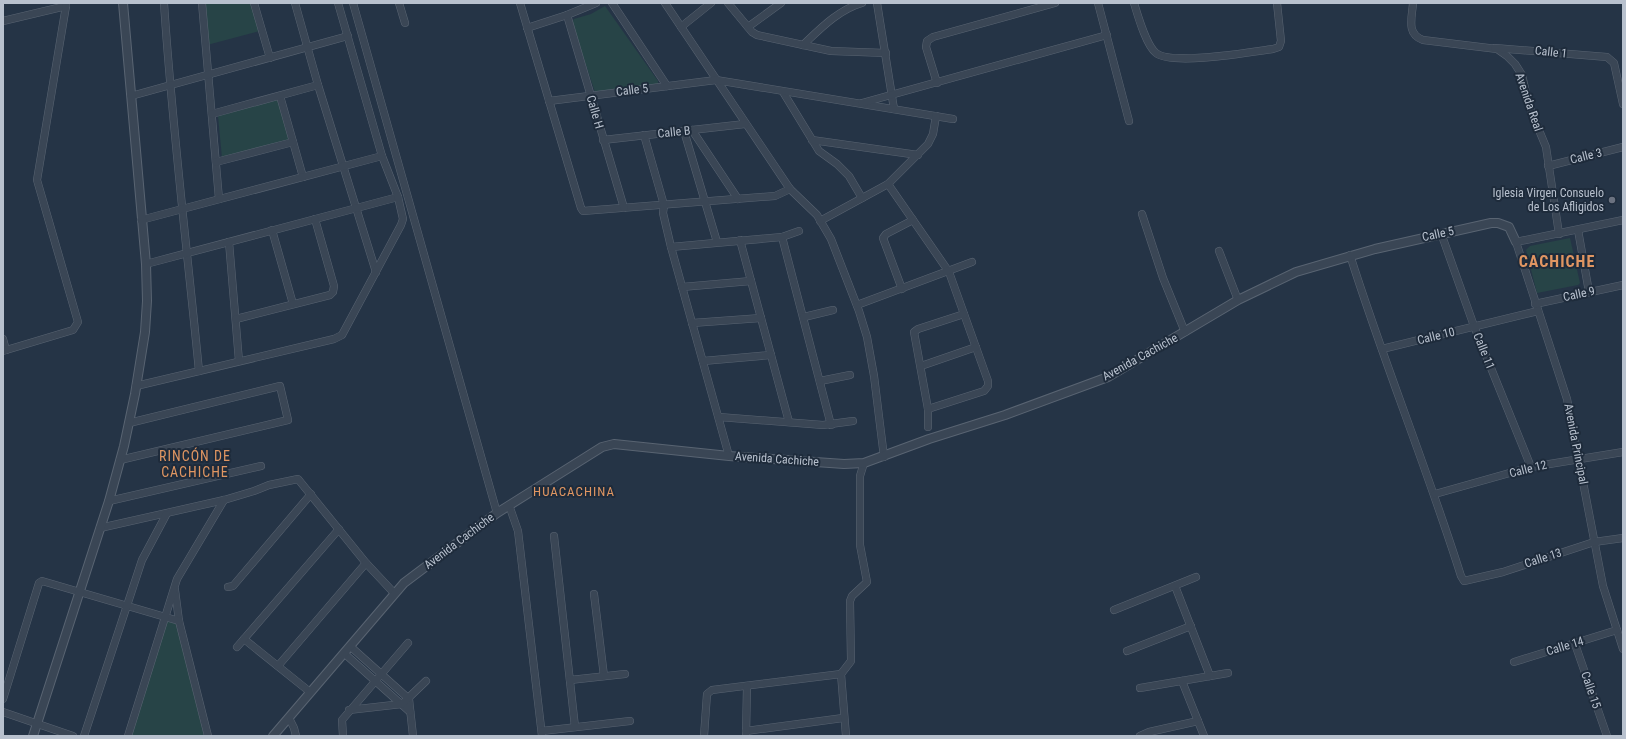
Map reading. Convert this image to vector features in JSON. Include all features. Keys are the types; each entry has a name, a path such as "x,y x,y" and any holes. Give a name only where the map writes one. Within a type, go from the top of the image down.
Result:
{"street":[{"path":"33,736 109,501 129,423 145,332 147,301 146,264 141,220 124,3"},
{"path":"164,3 169,85 188,253 199,371"},
{"path":"202,3 219,199"},
{"path":"254,3 270,58"},
{"path":"295,3 318,85 376,272"},
{"path":"136,386 334,339 342,335 401,225 402,219 398,197 382,156 338,3"},
{"path":"353,3 497,513"},
{"path":"400,3 405,23"},
{"path":"520,3 581,208 586,211 775,196 790,189"},
{"path":"527,28 568,15 596,3"},
{"path":"612,3 667,86"},
{"path":"665,3 790,189 807,204 820,221 830,239 857,305 867,337 874,376 884,457"},
{"path":"681,27 711,3"},
{"path":"728,3 757,36 831,51 886,54"},
{"path":"748,27 781,3"},
{"path":"803,45 824,25 842,12 862,3"},
{"path":"877,3 893,95 894,110"},
{"path":"937,83 926,47 927,41 933,37 1055,3"},
{"path":"1098,3 1129,121"},
{"path":"1134,3 1144,32 1154,52 1162,57 1179,59 1268,50 1279,46 1281,41 1277,3"},
{"name":"Avenida Real","path":"1414,3 1411,30 1416,38 1497,49 1507,56 1522,76 1529,106 1546,147 1559,234"},
{"path":"3,21 66,4 37,180 78,322 74,330 5,350 3,339"},
{"name":"Calle H","path":"568,15 624,208"},
{"path":"860,104 1107,35"},
{"path":"131,96 348,36"},
{"name":"Calle 1","path":"1489,47 1607,57 1612,60 1623,104"},
{"name":"Calle 5","path":"549,101 716,80 953,119"},
{"path":"212,114 318,85"},
{"path":"784,92 819,151 837,164 849,176 862,198"},
{"path":"280,96 303,177"},
{"path":"820,221 888,184 928,144 933,134 936,116"},
{"name":"Calle B","path":"604,140 745,124"},
{"path":"688,131 738,199"},
{"path":"688,131 705,202 717,242"},
{"path":"644,135 664,205 663,213 671,247 729,456"},
{"path":"812,140 918,155"},
{"path":"216,162 293,142"},
{"name":"Calle 3","path":"1548,166 1623,147"},
{"path":"141,220 382,156"},
{"path":"888,184 949,272 988,381 988,386 984,391 928,409"},
{"path":"146,264 398,197"},
{"path":"1142,214 1163,278 1185,332"},
{"path":"236,319 330,295 333,292 334,286 315,219"},
{"path":"902,289 883,238 886,234 913,220"},
{"path":"1516,242 1623,220"},
{"name":"Calle 5","path":"1350,255 1442,233 1498,223 1509,227 1516,242"},
{"path":"272,230 293,304"},
{"path":"1578,230 1589,292"},
{"path":"671,247 782,237 799,231"},
{"name":"Calle 11","path":"1442,233 1474,326 1532,467"},
{"path":"782,237 831,425"},
{"path":"740,240 789,422"},
{"path":"229,242 239,361"},
{"name":"Avenida Principal","path":"1516,242 1536,307 1562,381 1579,458 1603,586 1623,649"},
{"path":"1219,251 1238,300"},
{"path":"1350,255 1382,349 1435,494"},
{"name":"Avenida Cachiche","path":"274,736 310,692 351,647 394,593 417,573 497,513 602,447 614,444 729,456 864,464 1108,377 1238,300 1296,272 1350,255"},
{"path":"857,305 949,272 972,262"},
{"path":"682,287 751,281"},
{"name":"Calle 9","path":"1536,307 1589,292 1623,285"},
{"name":"Calle 10","path":"1382,349 1474,326 1536,307"},
{"path":"804,317 833,310"},
{"path":"928,427 928,409 914,332 918,329 964,314"},
{"path":"692,323 761,318"},
{"path":"921,366 976,347"},
{"path":"703,361 771,355"},
{"path":"820,381 850,374"},
{"path":"120,460 288,420 280,386 129,423"},
{"path":"719,417 831,425 853,421"},
{"name":"Calle 12","path":"1435,494 1532,467 1579,458 1623,452"},
{"path":"846,736 843,718 841,674 851,661 850,601 852,596 867,582 860,545 860,476 864,464"},
{"path":"109,501 261,466"},
{"path":"100,528 166,515 224,500 269,485 298,479 366,563 394,593"},
{"path":"228,587 233,586 311,494"},
{"name":"Calle 13","path":"1435,494 1461,576 1464,581 1503,572 1594,542 1623,538"},
{"path":"128,736 177,579 224,500"},
{"path":"509,505 518,531 542,733 575,727 630,721"},
{"path":"84,736 142,560 166,515"},
{"path":"237,647 339,529"},
{"path":"554,536 575,727"},
{"path":"278,666 366,563"},
{"path":"1114,610 1196,577"},
{"path":"3,699 39,583 46,581 80,593 179,620"},
{"path":"1175,586 1210,676"},
{"path":"174,587 179,620 208,736"},
{"path":"594,594 604,676"},
{"path":"1127,651 1191,626"},
{"name":"Calle 14","path":"1514,662 1617,630"},
{"path":"244,639 310,692"},
{"path":"343,736 342,720 408,643"},
{"name":"Calle 15","path":"1575,644 1607,736"},
{"path":"351,647 408,699 413,736"},
{"path":"345,654 410,712"},
{"path":"1140,688 1228,673"},
{"path":"570,680 625,674"},
{"path":"704,736 707,694 712,690 841,674"},
{"path":"349,710 402,704 426,681"},
{"path":"1182,681 1204,736"},
{"path":"747,686 746,733 843,718"},
{"path":"3,712 73,736"},
{"path":"289,718 296,736"},
{"path":"1140,736 1198,721"}],"green space":[{"path":"204,3 252,3 260,31 207,45"},
{"path":"605,6 658,81 658,85 595,92 572,23 574,19 591,14"},
{"path":"279,99 290,140 222,158 218,116"},
{"path":"1570,238 1580,283 1578,285 1537,293 1526,250 1530,246"},
{"path":"166,620 177,623 204,736 129,736"}],"place":[{"name":"Iglesia Virgen Consuelo de Los Afligidos","path":"1612,200"}],"district":[{"name":"CACHICHE","path":"1557,261"},
{"name":"RINCÓN DE CACHICHE","path":"195,464"},
{"name":"HUACACHINA","path":"574,491"}]}
